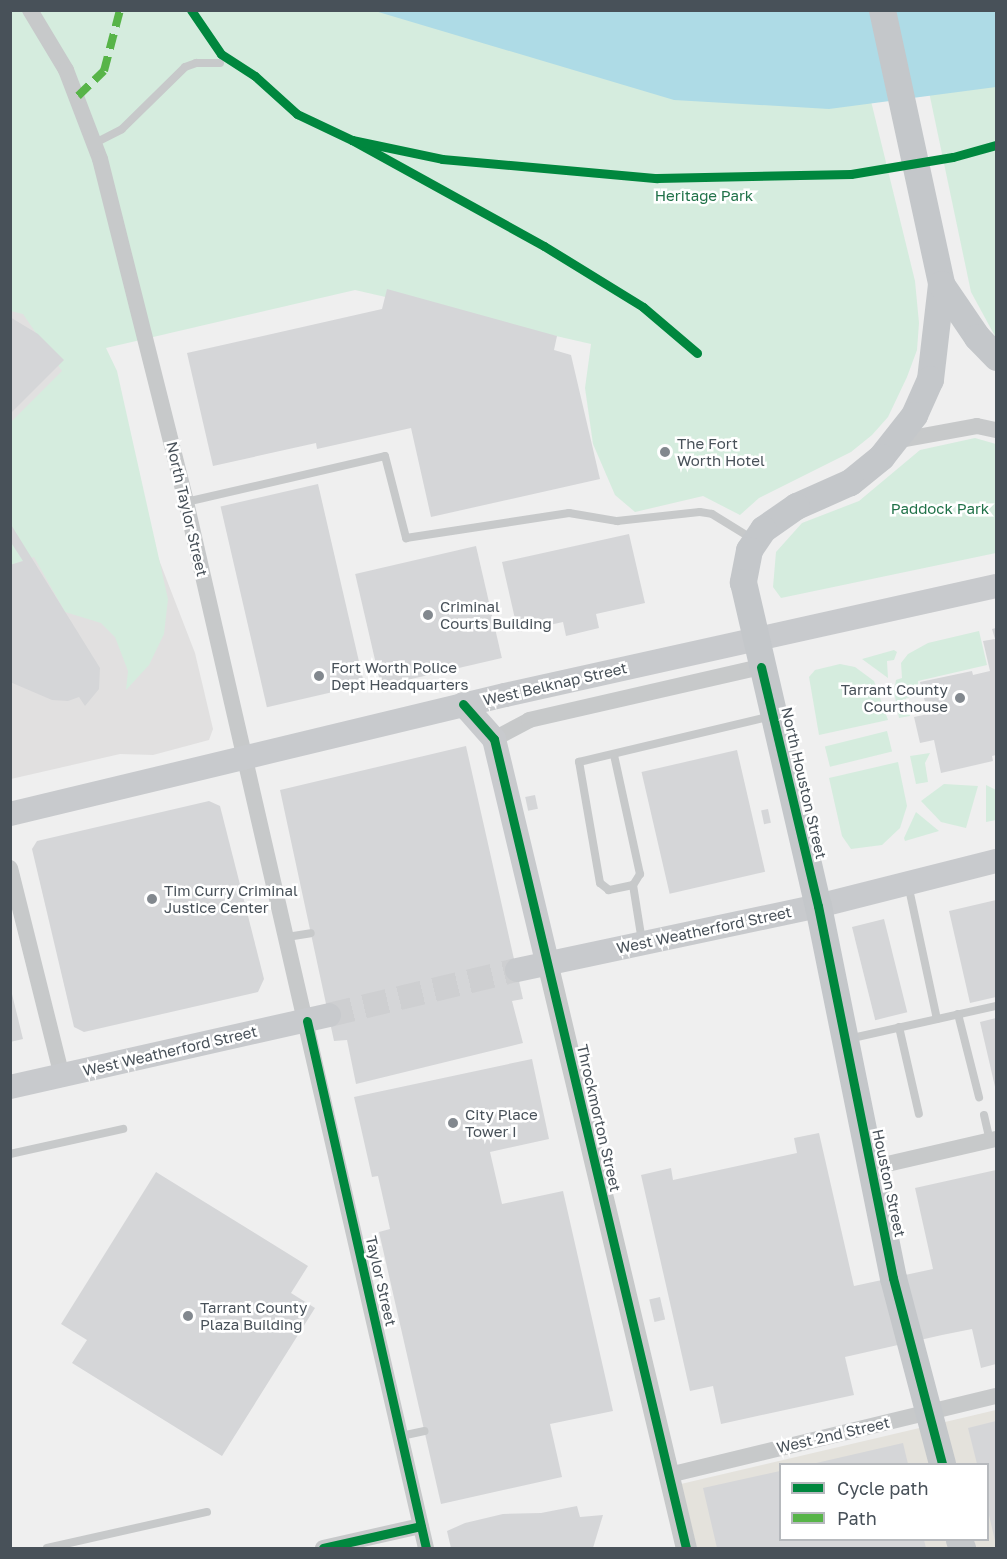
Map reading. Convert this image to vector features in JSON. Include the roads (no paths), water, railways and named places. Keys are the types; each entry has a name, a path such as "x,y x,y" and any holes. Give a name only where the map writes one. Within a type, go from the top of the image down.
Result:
{"main road":[{"path":"754,540 777,517 857,478 895,441 914,415 930,379 941,281 882,10"},
{"path":"941,281 977,337 996,357"},
{"name":"North Houston Street","path":"754,540 743,582 754,639 818,906"},
{"name":"West Belknap Street","path":"10,814 463,705 996,586"},
{"name":"Throckmorton Street","path":"463,705 494,740 546,962"},
{"name":"West Weatherford Street","path":"517,970 818,906 996,861"},
{"name":"Houston Street","path":"818,906 870,1168 906,1332 930,1412 942,1463"},
{"name":"West Weatherford Street","path":"10,1087 318,1018"}],"street":[{"name":"North Taylor Street","path":"30,10 66,70 94,142 186,502 286,937 318,1018"},
{"path":"895,441 977,426 996,430"},
{"path":"494,740 529,720 761,667"},
{"path":"10,868 62,1076"},
{"name":"Throckmorton Street","path":"546,962 686,1548"},
{"name":"Taylor Street","path":"318,1018 401,1436 426,1548"},
{"path":"870,1168 993,1142"},
{"name":"West 2nd Street","path":"669,1475 996,1396"},
{"path":"323,1548 421,1526"}],"lane":[{"path":"94,142 122,129 185,67 196,63 220,63"},
{"path":"186,502 385,456 406,538 569,513 617,521 700,512 712,514 754,540"},
{"path":"633,885 609,890 600,883 579,762 772,716"},
{"path":"614,754 640,874 633,885 643,943"},
{"path":"908,882 938,1019"},
{"path":"286,937 311,933"},
{"path":"845,1040 996,1006"},
{"path":"958,1014 979,1097"},
{"path":"899,1028 919,1114"},
{"path":"984,1115 993,1142"},
{"path":"10,1155 123,1129"},
{"path":"401,1436 424,1431"},
{"path":"47,1548 207,1512"}],"water":[{"path":"375,11 996,11 996,87 829,109 674,100"}],"tunnel":[{"path":"329,1015 517,970"}],"place":[{"name":"The Fort Worth Hotel","path":"665,452"},
{"name":"Criminal Courts Building","path":"428,615"},
{"name":"Fort Worth Police Dept Headquarters","path":"319,676"},
{"name":"Tarrant County Courthouse","path":"960,698"},
{"name":"Tim Curry Criminal Justice Center","path":"152,899"},
{"name":"City Place Tower I","path":"453,1123"},
{"name":"Tarrant County Plaza Building","path":"188,1316"}],"park label":[{"name":"Heritage Park","path":"704,196"},
{"name":"Paddock Park","path":"940,509"}]}
